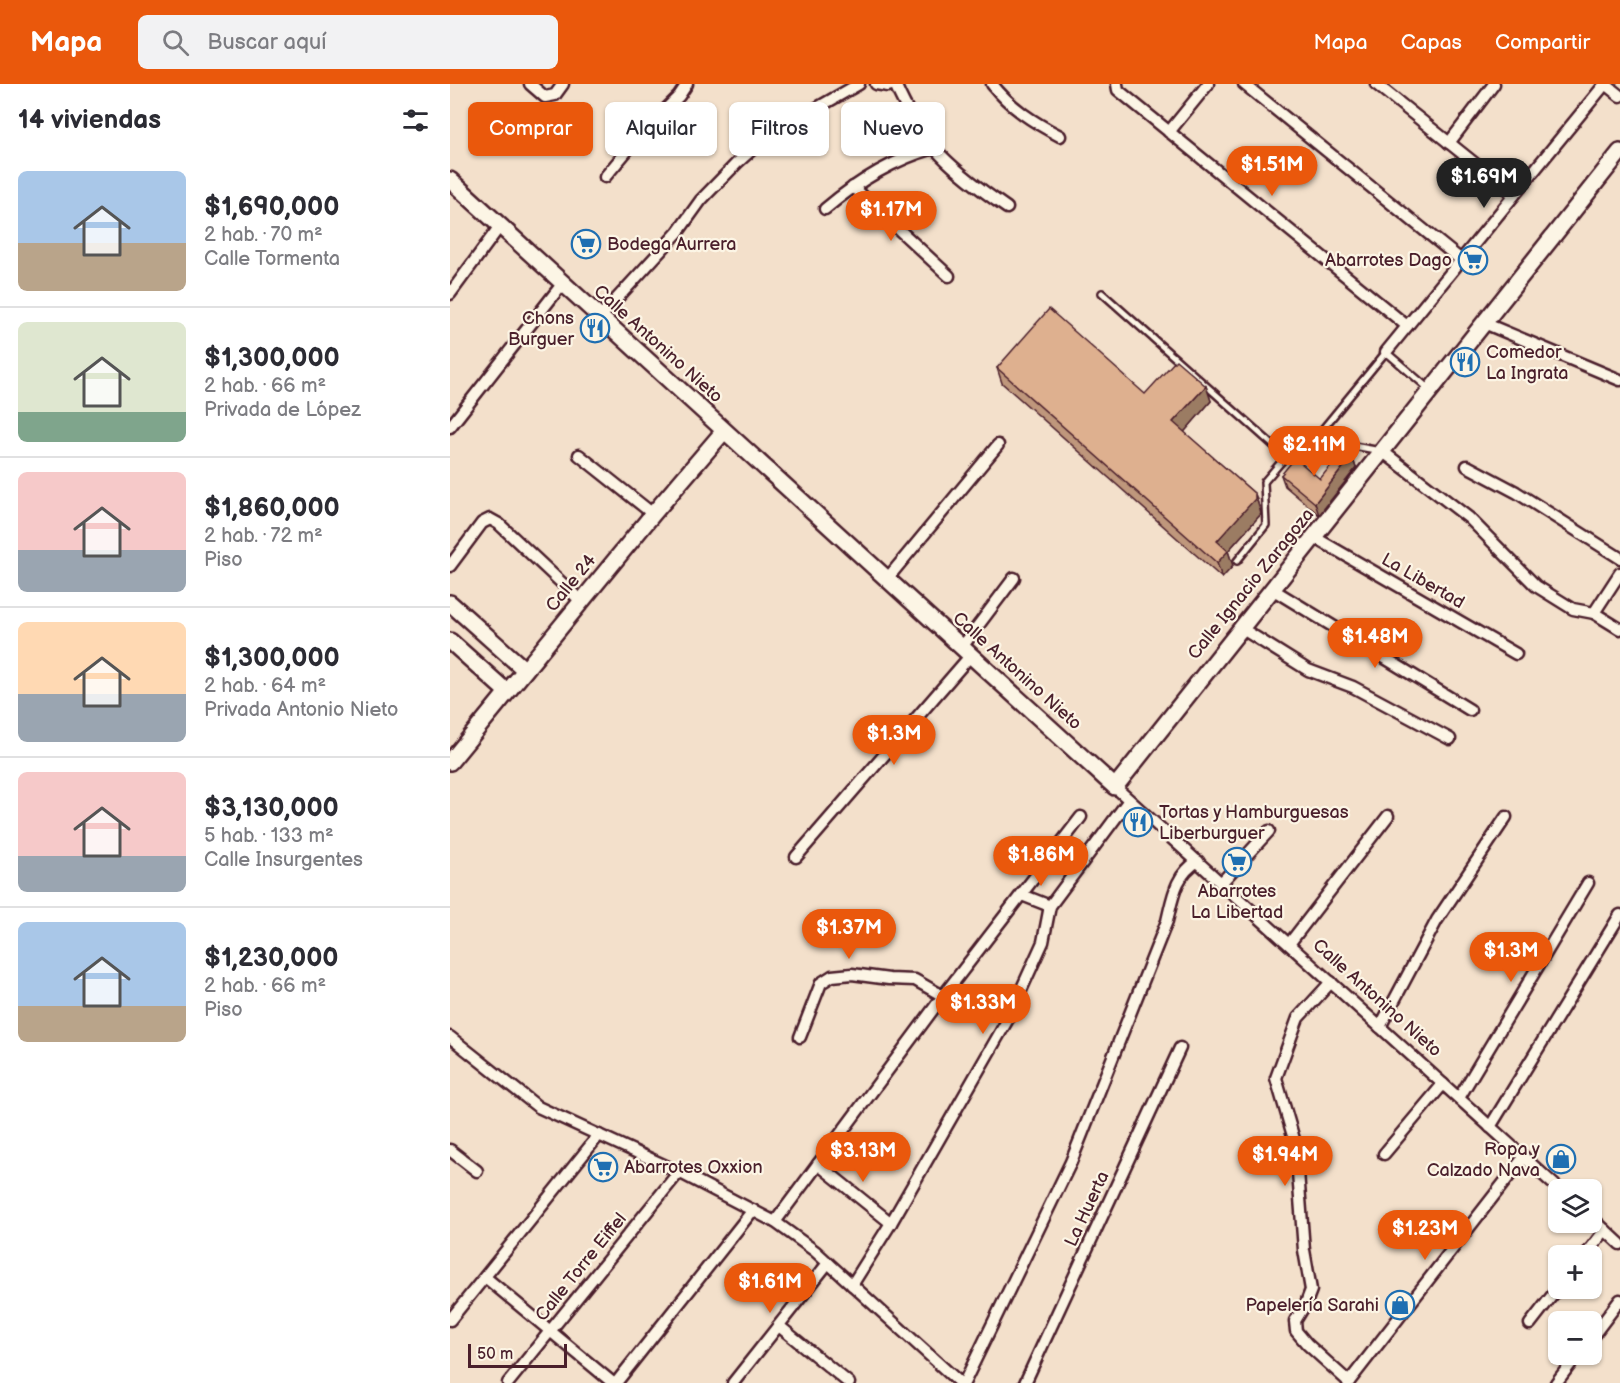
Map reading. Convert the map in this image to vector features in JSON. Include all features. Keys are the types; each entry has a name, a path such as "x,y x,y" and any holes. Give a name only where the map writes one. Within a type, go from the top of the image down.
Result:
{"main road":[{"name":"Calle Ignacio Zaragoza","path":"1115,787 1620,152"},
{"name":"Calle Antonino Nieto","path":"450,180 1115,787"},
{"name":"Calle 24","path":"450,762 724,431"},
{"path":"450,603 525,670"},
{"path":"450,641 507,692"}],"street":[{"path":"530,84 545,97 555,94 563,84"},
{"path":"605,177 641,134 679,96 687,84"},
{"path":"600,317 678,232 701,200 766,137 847,87 860,84"},
{"path":"876,84 888,86 895,84 904,102"},
{"path":"992,84 1024,117 1060,136"},
{"path":"1169,132 1208,84"},
{"path":"1244,84 1461,260"},
{"path":"1377,84 1514,195"},
{"path":"1449,143 1494,84"},
{"path":"1384,355 1605,84 1620,96"},
{"path":"1116,85 1169,132 1407,326"},
{"path":"825,208 876,172 907,156"},
{"path":"941,156 953,169 1007,208"},
{"path":"853,187 949,276"},
{"path":"451,291 500,226"},
{"path":"450,427 563,283"},
{"path":"1484,323 1620,380"},
{"path":"887,579 998,445"},
{"path":"1382,451 1469,518 1536,586 1573,609 1594,613 1620,629"},
{"path":"579,455 653,514"},
{"path":"1467,466 1516,492 1620,558"},
{"path":"450,566 482,523 490,519 500,524 582,602"},
{"name":"La Libertad","path":"1314,537 1516,654"},
{"path":"1594,613 1620,573"},
{"path":"796,857 967,651 1014,578"},
{"path":"1272,589 1470,710"},
{"path":"1241,628 1308,670 1373,697 1450,740"},
{"name":"Calle Antonino Nieto","path":"1115,787 1548,1179"},
{"path":"852,1285 891,1223 1008,1019 1043,942 1050,906 1130,800"},
{"path":"1286,942 1388,816"},
{"path":"775,1222 1081,817"},
{"path":"1380,1027 1437,920 1506,817"},
{"path":"1221,883 1269,831"},
{"path":"964,1383 1071,1162 1167,921 1177,880 1198,861"},
{"path":"1286,942 1330,880"},
{"path":"1459,1098 1588,883"},
{"path":"1022,895 1050,906"},
{"path":"1490,1126 1620,915"},
{"path":"800,1037 821,983 832,976 852,974 889,980 915,980 944,996"},
{"path":"1331,982 1298,1018 1276,1078 1296,1146 1304,1250 1311,1290 1295,1321 1296,1331 1349,1382 1524,1157"},
{"path":"450,1037 538,1107 679,1172 775,1222 815,1251 960,1383"},
{"name":"La Huerta","path":"1025,1383 1180,1048"},
{"path":"1384,1154 1443,1084"},
{"path":"450,1320 599,1135"},
{"path":"452,1154 477,1171"},
{"path":"818,1164 891,1223"},
{"name":"Calle Torre Eiffel","path":"508,1383 679,1172"},
{"path":"485,1276 615,1383 753,1210"},
{"path":"1602,1227 1620,1244"},
{"path":"1593,1245 1605,1230"},
{"path":"733,1383 828,1263"},
{"path":"1530,1324 1549,1299"},
{"path":"1602,1324 1620,1300"},
{"path":"779,1326 849,1383"},
{"path":"1556,1383 1570,1365"}],"lane":[{"path":"1102,293 1274,446 1288,454 1304,453 1384,355 1431,390"},
{"path":"1315,439 1382,451"},
{"path":"1237,561 1266,525 1264,482 1288,454"}],"building":[{"path":"1049,309 1145,394 1176,360 1206,386 1173,422 1255,494 1255,499 1217,541 1228,551 1217,563 997,368"},
{"path":"1344,449 1352,456 1315,503 1281,475 1295,458 1320,479"}],"place":[{"name":"Bodega Aurrera","path":"586,244"},
{"name":"Abarrotes Dago","path":"1473,260"},
{"name":"Chons Burguer","path":"595,328"},
{"name":"Comedor La Ingrata","path":"1465,362"},
{"name":"Tortas y Hamburguesas Liberburguer","path":"1138,822"},
{"name":"Abarrotes La Libertad","path":"1237,862"},
{"name":"Ropa y Calzado Nava","path":"1561,1159"},
{"name":"Abarrotes Oxxion","path":"603,1167"},
{"name":"Papelería Sarahi","path":"1400,1305"}]}
